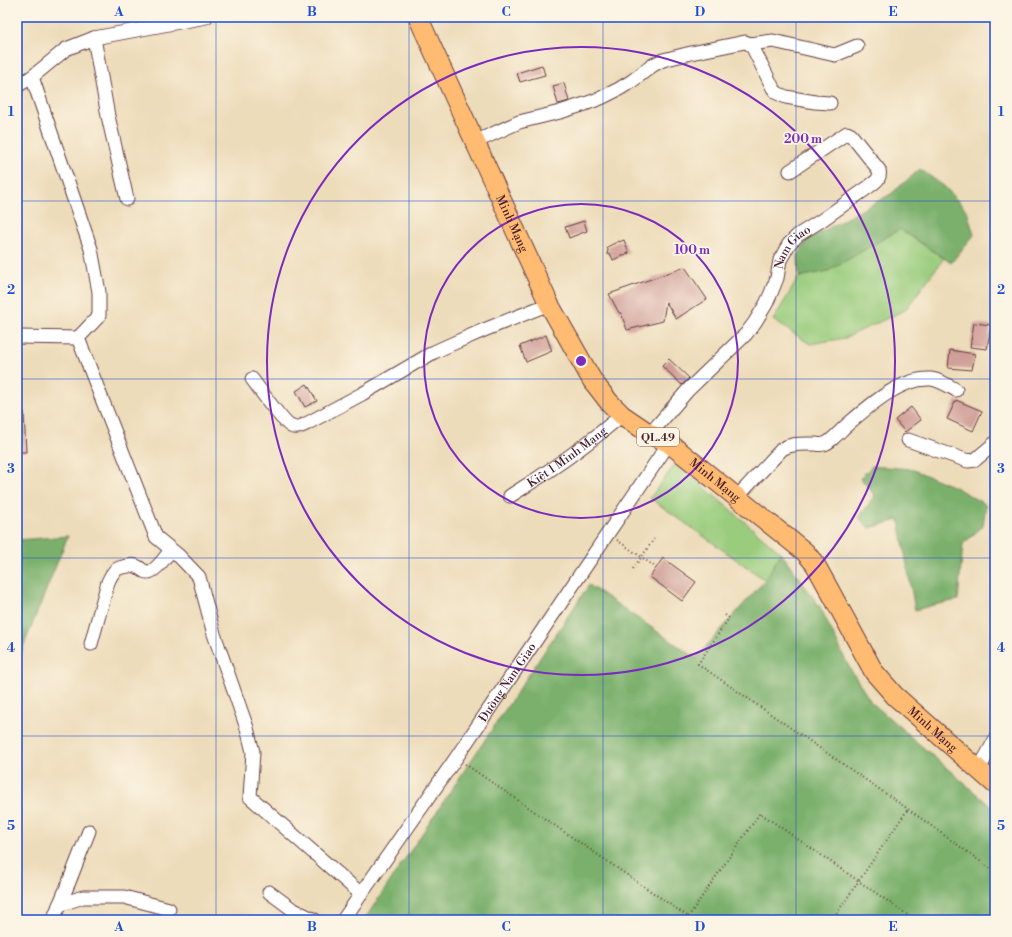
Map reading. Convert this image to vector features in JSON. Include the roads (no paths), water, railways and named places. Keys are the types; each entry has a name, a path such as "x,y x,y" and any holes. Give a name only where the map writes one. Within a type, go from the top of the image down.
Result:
{"highway":[{"name":"Minh Mạng","path":"418,17 549,304 592,380 609,402 622,415 650,434 669,443 805,552 815,564 874,672 895,696 995,784"}],"street":[{"path":"17,86 32,77 66,49 94,38 206,17"},
{"path":"94,38 108,116 127,199"},
{"path":"475,142 519,122 560,112 601,98 619,89 663,60 691,52 745,42 750,44 773,41 834,55 857,46"},
{"path":"750,44 778,93 786,97 830,103"},
{"path":"17,338 78,338 99,316 99,292 91,249 32,77"},
{"name":"Nam Giao","path":"650,434 688,390 746,334 755,322 771,293 777,278 780,260 788,244 798,235 870,186 878,180 880,175 879,170 851,135 847,133 834,140 790,171"},
{"path":"252,379 285,422 296,428 355,398 441,349 478,332 549,304"},
{"path":"78,338 156,537 199,577 214,634 247,728 253,752 250,797 361,894"},
{"path":"737,497 782,449 788,445 824,444 867,407 899,386 921,379 932,379 940,381 956,390"},
{"name":"Kiệt 1 Minh Mạng","path":"510,496 538,479 594,438 622,415"},
{"path":"908,440 968,462 975,460 995,442"},
{"name":"Đường Nam Giao","path":"343,920 456,758 669,443"},
{"path":"91,644 108,582 112,573 122,566 133,565 146,572 150,572 171,550"},
{"path":"979,769 995,740"},
{"path":"53,920 89,831"},
{"path":"269,892 292,909 315,920"},
{"path":"59,905 83,897 124,897 169,909"}]}
